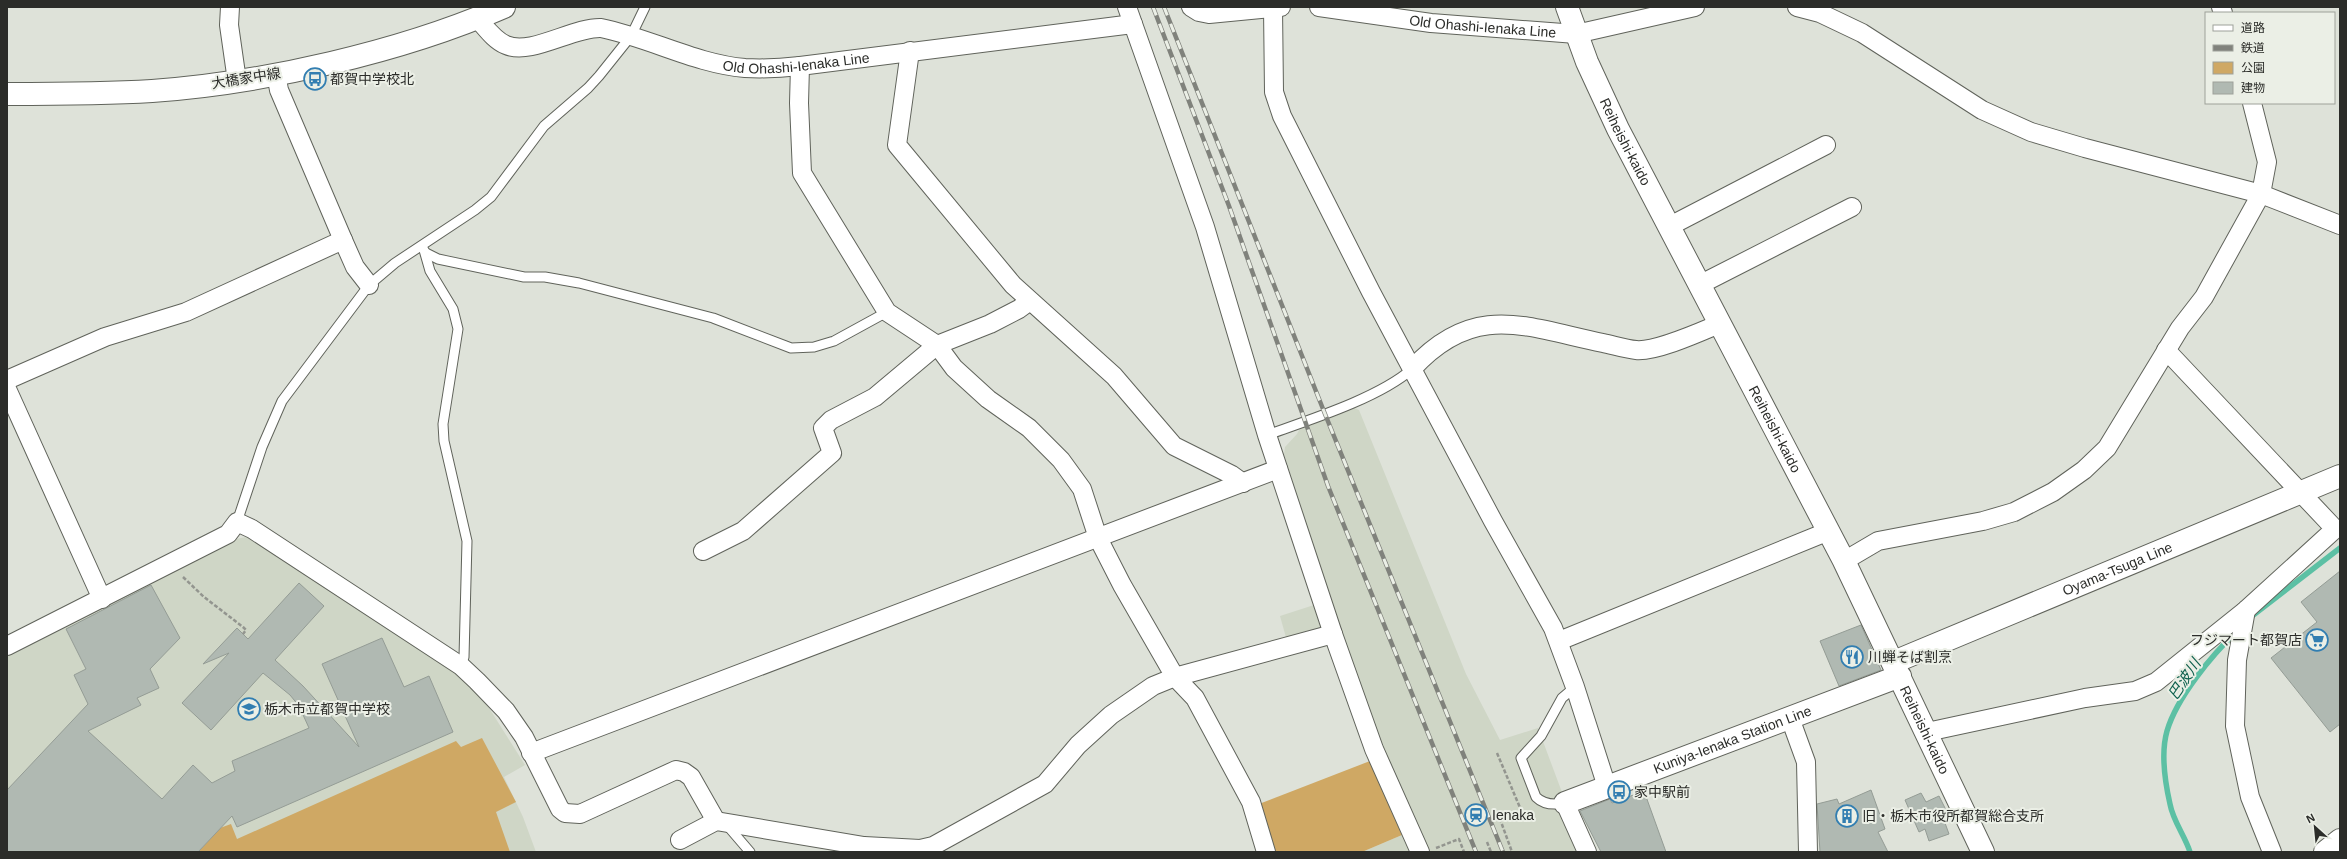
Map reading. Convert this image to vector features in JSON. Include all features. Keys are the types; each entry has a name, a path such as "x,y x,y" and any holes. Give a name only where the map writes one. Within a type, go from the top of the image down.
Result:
{"main road":[{"name":"大橋家中線","path":"7,94 153,91 237,81 276,74 384,48 473,12 504,7"},
{"name":"Reiheishi-kaido","path":"1568,7 1576,34 1615,123 1668,227 1829,531 1897,669 1983,852"},
{"name":"Oyama-Tsuga Line","path":"1897,669 2301,491 2340,476"},
{"name":"Kuniya-Ienaka Station Line","path":"1565,803 1790,718 1897,669"},
{"path":"2325,852 2340,840"}],"street":[{"path":"230,7 229,25 237,81"},
{"path":"1127,7 1205,227 1267,435 1333,634 1374,749 1427,850"},
{"path":"1191,7 1199,12 1209,14 1277,7 1274,92 1276,104 1371,292 1492,521 1546,614 1575,687 1606,787"},
{"name":"Old Ohashi-Ienaka Line","path":"1319,7 1431,23 1576,34 1695,7"},
{"path":"1797,7 1820,13 1862,33 1982,110 2031,132 2085,148 2260,194 2340,225"},
{"name":"Old Ohashi-Ienaka Line","path":"473,12 496,39 507,46 513,47 534,45 589,28 615,31 712,61 744,68 800,66 1134,24"},
{"path":"910,51 897,145 1013,285 1114,376 1174,446 1232,475 1243,483"},
{"path":"800,66 798,103 802,173 887,312 937,345 954,368 988,399 1028,428 1061,460 1082,489 1098,538 1122,585 1175,676 1195,698 1241,782 1251,802 1266,852"},
{"path":"276,74 279,90 343,240 355,267 369,285"},
{"path":"1844,561 1878,541 1983,521 2014,512 2053,492 2084,470 2107,448 2166,350 2204,297 2260,194 2267,162 2252,104"},
{"path":"1668,227 1826,145"},
{"path":"1699,285 1852,207"},
{"path":"7,380 105,337 186,312 343,240"},
{"path":"703,551 743,531 832,453 823,428 830,420 874,397 937,345 990,324 1019,309 1030,301"},
{"path":"1412,369 1428,352 1464,330 1484,324 1507,323 1637,350 1679,341 1719,324"},
{"path":"1927,732 2142,688 2156,682 2246,610 2335,529 2301,491 2166,350"},
{"path":"7,389 102,599"},
{"path":"531,752 1278,469"},
{"path":"7,646 228,534 237,522 252,529 461,666 506,712 524,737 560,808 565,813 580,814 676,770 691,776 721,822"},
{"path":"1558,641 1829,531"},
{"path":"2246,610 2237,660 2235,726 2250,797 2272,852"},
{"path":"680,840 721,822 864,846 920,849 933,846 1045,784 1078,745 1111,715 1153,686 1175,676 1333,634"},
{"path":"1790,718 1806,762 1808,852"},
{"path":"1565,803 1587,852"}],"lane":[{"path":"237,522 262,447 282,401 369,285 395,263 424,249 491,197 544,126 588,88 631,36 645,7"},
{"path":"424,249 438,259 524,277 545,277 579,283 713,318 733,324 771,342 791,348 814,347 834,341 887,312"},
{"path":"424,249 430,271 453,309 458,330 443,424 444,441 466,541 464,657 461,666"},
{"path":"1267,435 1371,393 1398,379 1412,369"},
{"path":"1565,803 1549,804 1539,801 1536,797 1521,758 1541,736 1562,698 1575,687"},
{"path":"721,822 750,852"}],"path":[{"path":"180,574 204,597 246,630 243,634"},
{"path":"1496,753 1521,810 1500,819 1512,852"},
{"path":"1427,850 1459,839 1464,852"},
{"path":"1487,842 1491,852"}],"shaded area":[{"path":"1353,407 1359,410 1466,674 1500,740 1538,728 1563,795 1558,811 1577,852 1429,852 1390,766 1369,710 1341,633 1284,454 1285,447 1299,430"},
{"name":"栃木市立都賀中学校","path":"246,537 254,540 463,677 479,692 525,765 504,777 523,817 536,852 7,852 7,655 217,548 236,539"},
{"path":"1314,605 1321,631 1287,641 1280,616"},
{"path":"1402,835 1410,852 1362,852"}],"green space":[{"path":"482,738 516,802 496,812 510,852 198,852 220,828 231,824 237,839 456,741 461,747"},
{"path":"1370,761 1402,835 1362,852 1272,852 1259,804"}],"building":[{"name":"フジマート都賀店","path":"2340,571 2340,724 2330,732 2271,658 2317,622 2301,602"},
{"path":"299,583 324,606 275,660 303,686 359,747 322,664 382,638 404,687 429,676 453,732 237,827 232,816 198,852 7,852 7,790 88,704 74,675 86,669 66,629 151,585 180,638 150,669 159,688 137,698 141,705 88,731 162,799 193,765 212,783 235,771 232,761 309,728 299,706 290,695 263,673 211,730 182,703 229,653 203,664 237,628 248,639"},
{"name":"川蝉そば割烹","path":"1861,625 1881,670 1839,686 1820,641"},
{"name":"旧・栃木市役所都賀総合支所","path":"1871,790 1885,829 1878,832 1888,852 1820,852 1817,804 1837,799 1839,804"},
{"path":"1644,791 1666,852 1601,852 1580,811 1610,799 1612,803"},
{"path":"1921,793 1926,802 1939,796 1946,810 1941,812 1949,834 1929,841 1925,829 1919,832 1905,800"}],"waterway":[{"name":"巴波川","path":"2252,616 2340,548"},
{"name":"巴波川","path":"2190,852 2170,804 2164,767 2165,739 2172,718 2196,677 2237,631"}],"railway":[{"path":"1153,7 1229,206 1328,486 1476,852"},
{"path":"1164,7 1325,414 1503,852"}],"place":[{"name":"都賀中学校北","path":"315,79"},
{"name":"フジマート都賀店","path":"2317,640"},
{"name":"川蝉そば割烹","path":"1852,657"},
{"name":"栃木市立都賀中学校","path":"249,709"},
{"name":"家中駅前","path":"1619,792"},
{"name":"Ienaka","path":"1476,815"},
{"name":"旧・栃木市役所都賀総合支所","path":"1847,816"}]}
